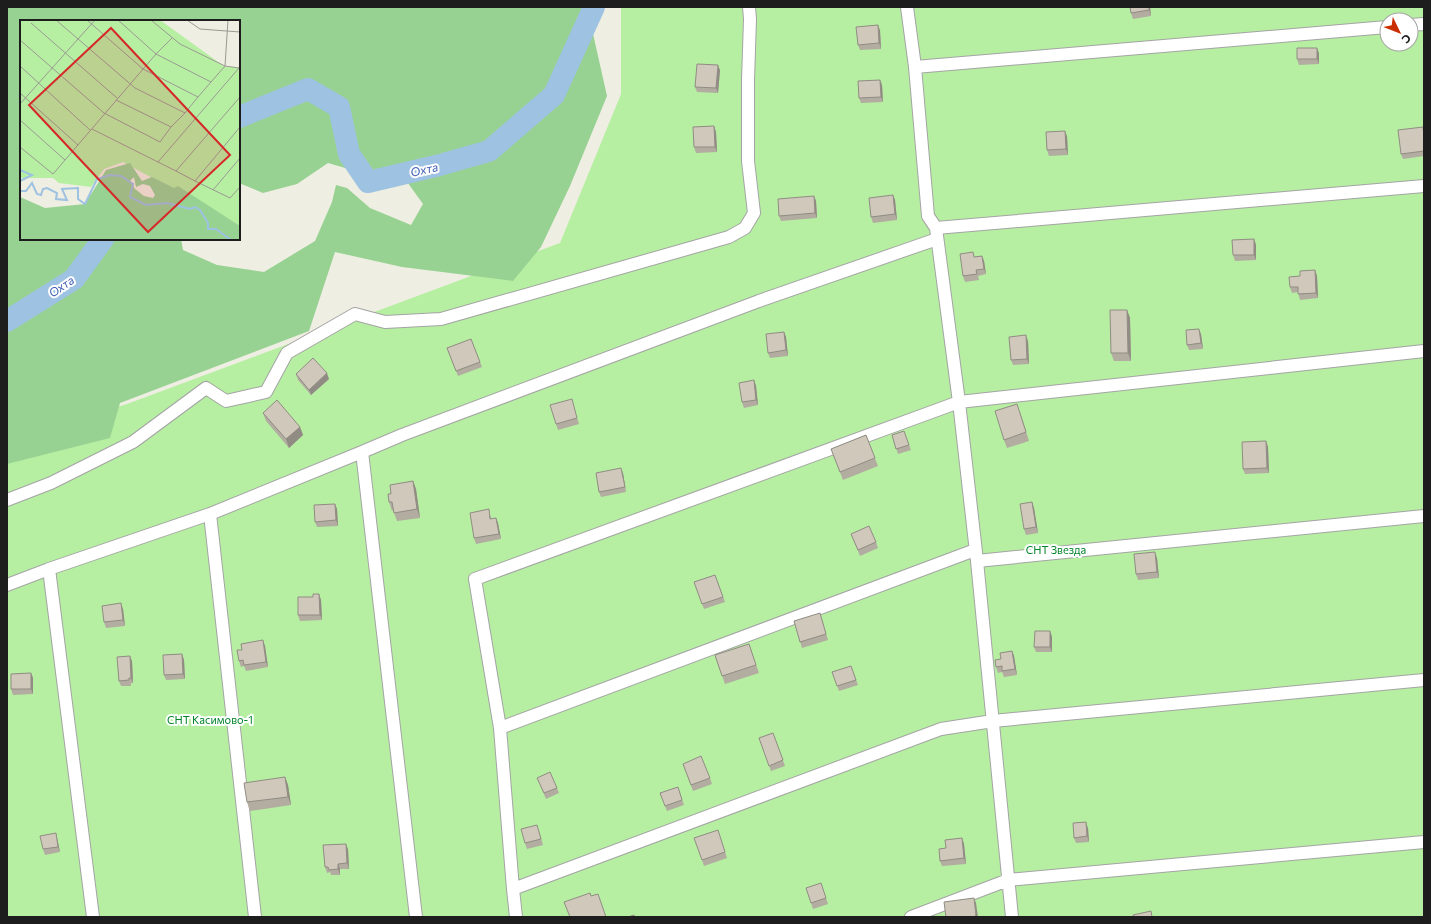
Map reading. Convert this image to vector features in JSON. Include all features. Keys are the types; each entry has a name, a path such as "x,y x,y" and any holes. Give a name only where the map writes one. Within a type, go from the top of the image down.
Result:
{"street":[{"path":"7,500 51,483 133,442 206,388 226,401 266,392 287,353 355,314 385,322 441,319 729,237 746,228 754,213 748,161 749,7"},
{"path":"907,7 915,67 928,216 936,234 959,402 1012,917"},
{"path":"915,67 1379,28"},
{"path":"7,585 49,569 210,514 402,435 936,234 1424,186"},
{"path":"516,917 500,728 475,579 959,402 1424,351"},
{"path":"362,452 416,917"},
{"path":"210,514 255,917"},
{"path":"500,728 976,556 1424,516"},
{"path":"49,569 93,917"},
{"path":"513,889 941,729 993,721 1424,680"},
{"path":"911,917 1008,880 1424,842"}],"green space":[{"path":"7,7 587,7 607,96 570,186 541,247 513,281 402,267 335,252 309,331 120,403 110,438 7,464"},
{"name":"СНТ Звезда","path":"621,7 1424,7 1424,917 7,917 7,441 127,404 560,243 621,94"}],"building":[{"path":"1130,7 1149,7 1149,10 1131,13"},
{"path":"878,25 879,43 858,45 856,27"},
{"path":"1297,48 1317,48 1317,59 1297,59"},
{"path":"697,64 718,65 716,88 695,87"},
{"path":"880,80 881,97 859,98 858,81"},
{"path":"714,126 715,147 694,147 693,127"},
{"path":"1423,127 1424,151 1401,154 1398,130"},
{"path":"1065,131 1066,149 1047,150 1046,132"},
{"path":"893,195 895,214 871,217 869,198"},
{"path":"814,196 815,213 779,216 778,199"},
{"path":"1254,239 1254,255 1233,255 1232,240"},
{"path":"973,252 974,257 982,256 984,269 976,270 977,274 963,276 960,254"},
{"path":"1315,270 1316,293 1298,294 1298,287 1290,287 1289,277 1300,276 1300,271"},
{"path":"1110,310 1127,310 1128,353 1111,353"},
{"path":"1199,329 1201,343 1187,345 1186,330"},
{"path":"784,332 786,350 768,353 766,334"},
{"path":"1026,335 1027,359 1011,360 1009,337"},
{"path":"471,339 480,362 456,371 447,348"},
{"path":"313,358 327,373 309,390 296,374"},
{"path":"754,380 756,400 742,402 739,383"},
{"path":"572,399 577,418 556,424 550,405"},
{"path":"277,400 300,427 286,439 263,413"},
{"path":"1017,404 1026,432 1004,440 995,411"},
{"path":"904,431 909,445 896,449 892,435"},
{"path":"866,435 875,458 840,472 831,449"},
{"path":"1266,441 1267,468 1243,469 1242,442"},
{"path":"621,468 625,487 599,492 596,473"},
{"path":"413,481 417,509 394,513 392,502 389,502 388,494 391,494 390,485"},
{"path":"1032,502 1036,527 1024,529 1020,504"},
{"path":"335,504 336,520 315,522 314,505"},
{"path":"489,509 490,519 496,518 499,534 474,538 470,513"},
{"path":"869,526 876,542 858,550 851,534"},
{"path":"1155,552 1157,572 1136,574 1134,554"},
{"path":"715,575 723,597 702,604 694,582"},
{"path":"313,594 319,594 320,615 298,615 298,597 313,597"},
{"path":"121,603 123,620 104,622 102,606"},
{"path":"820,613 826,634 800,642 794,621"},
{"path":"1035,631 1050,631 1050,647 1034,647"},
{"path":"263,640 266,662 244,665 243,660 239,661 237,650 242,650 241,644"},
{"path":"749,644 756,665 722,676 715,655"},
{"path":"1012,651 1015,669 1002,671 1002,666 996,667 995,660 1001,659 1000,653"},
{"path":"182,654 183,674 164,675 163,655"},
{"path":"130,656 131,678 129,678 129,680 119,681 117,657"},
{"path":"851,666 856,680 837,686 832,672"},
{"path":"31,673 31,689 11,689 11,674"},
{"path":"773,733 783,760 769,766 759,738"},
{"path":"701,756 710,778 691,785 683,764"},
{"path":"550,772 557,788 544,793 537,778"},
{"path":"285,777 288,797 247,802 244,783"},
{"path":"678,787 682,800 665,806 660,793"},
{"path":"1086,822 1087,836 1074,838 1073,823"},
{"path":"537,825 541,839 525,843 521,829"},
{"path":"718,830 725,852 702,860 694,838"},
{"path":"56,833 58,847 43,849 40,836"},
{"path":"962,838 964,858 940,861 939,849 946,848 945,840"},
{"path":"346,844 347,863 338,864 338,869 329,870 328,867 325,867 323,845"},
{"path":"821,883 826,898 811,903 806,888"},
{"path":"590,893 591,896 598,894 606,917 570,917 564,902"},
{"path":"974,898 976,916 946,917 944,902"},
{"path":"1151,911 1152,917 1133,917 1133,915"}],"waterway":[{"name":"Охта","path":"240,117 308,89 339,107 349,154 368,182 436,166 489,151 554,95 594,7"},
{"name":"Охта","path":"7,321 74,279 102,240"}],"park label":[{"name":"СНТ Касимово-1","path":"210,719"}]}
